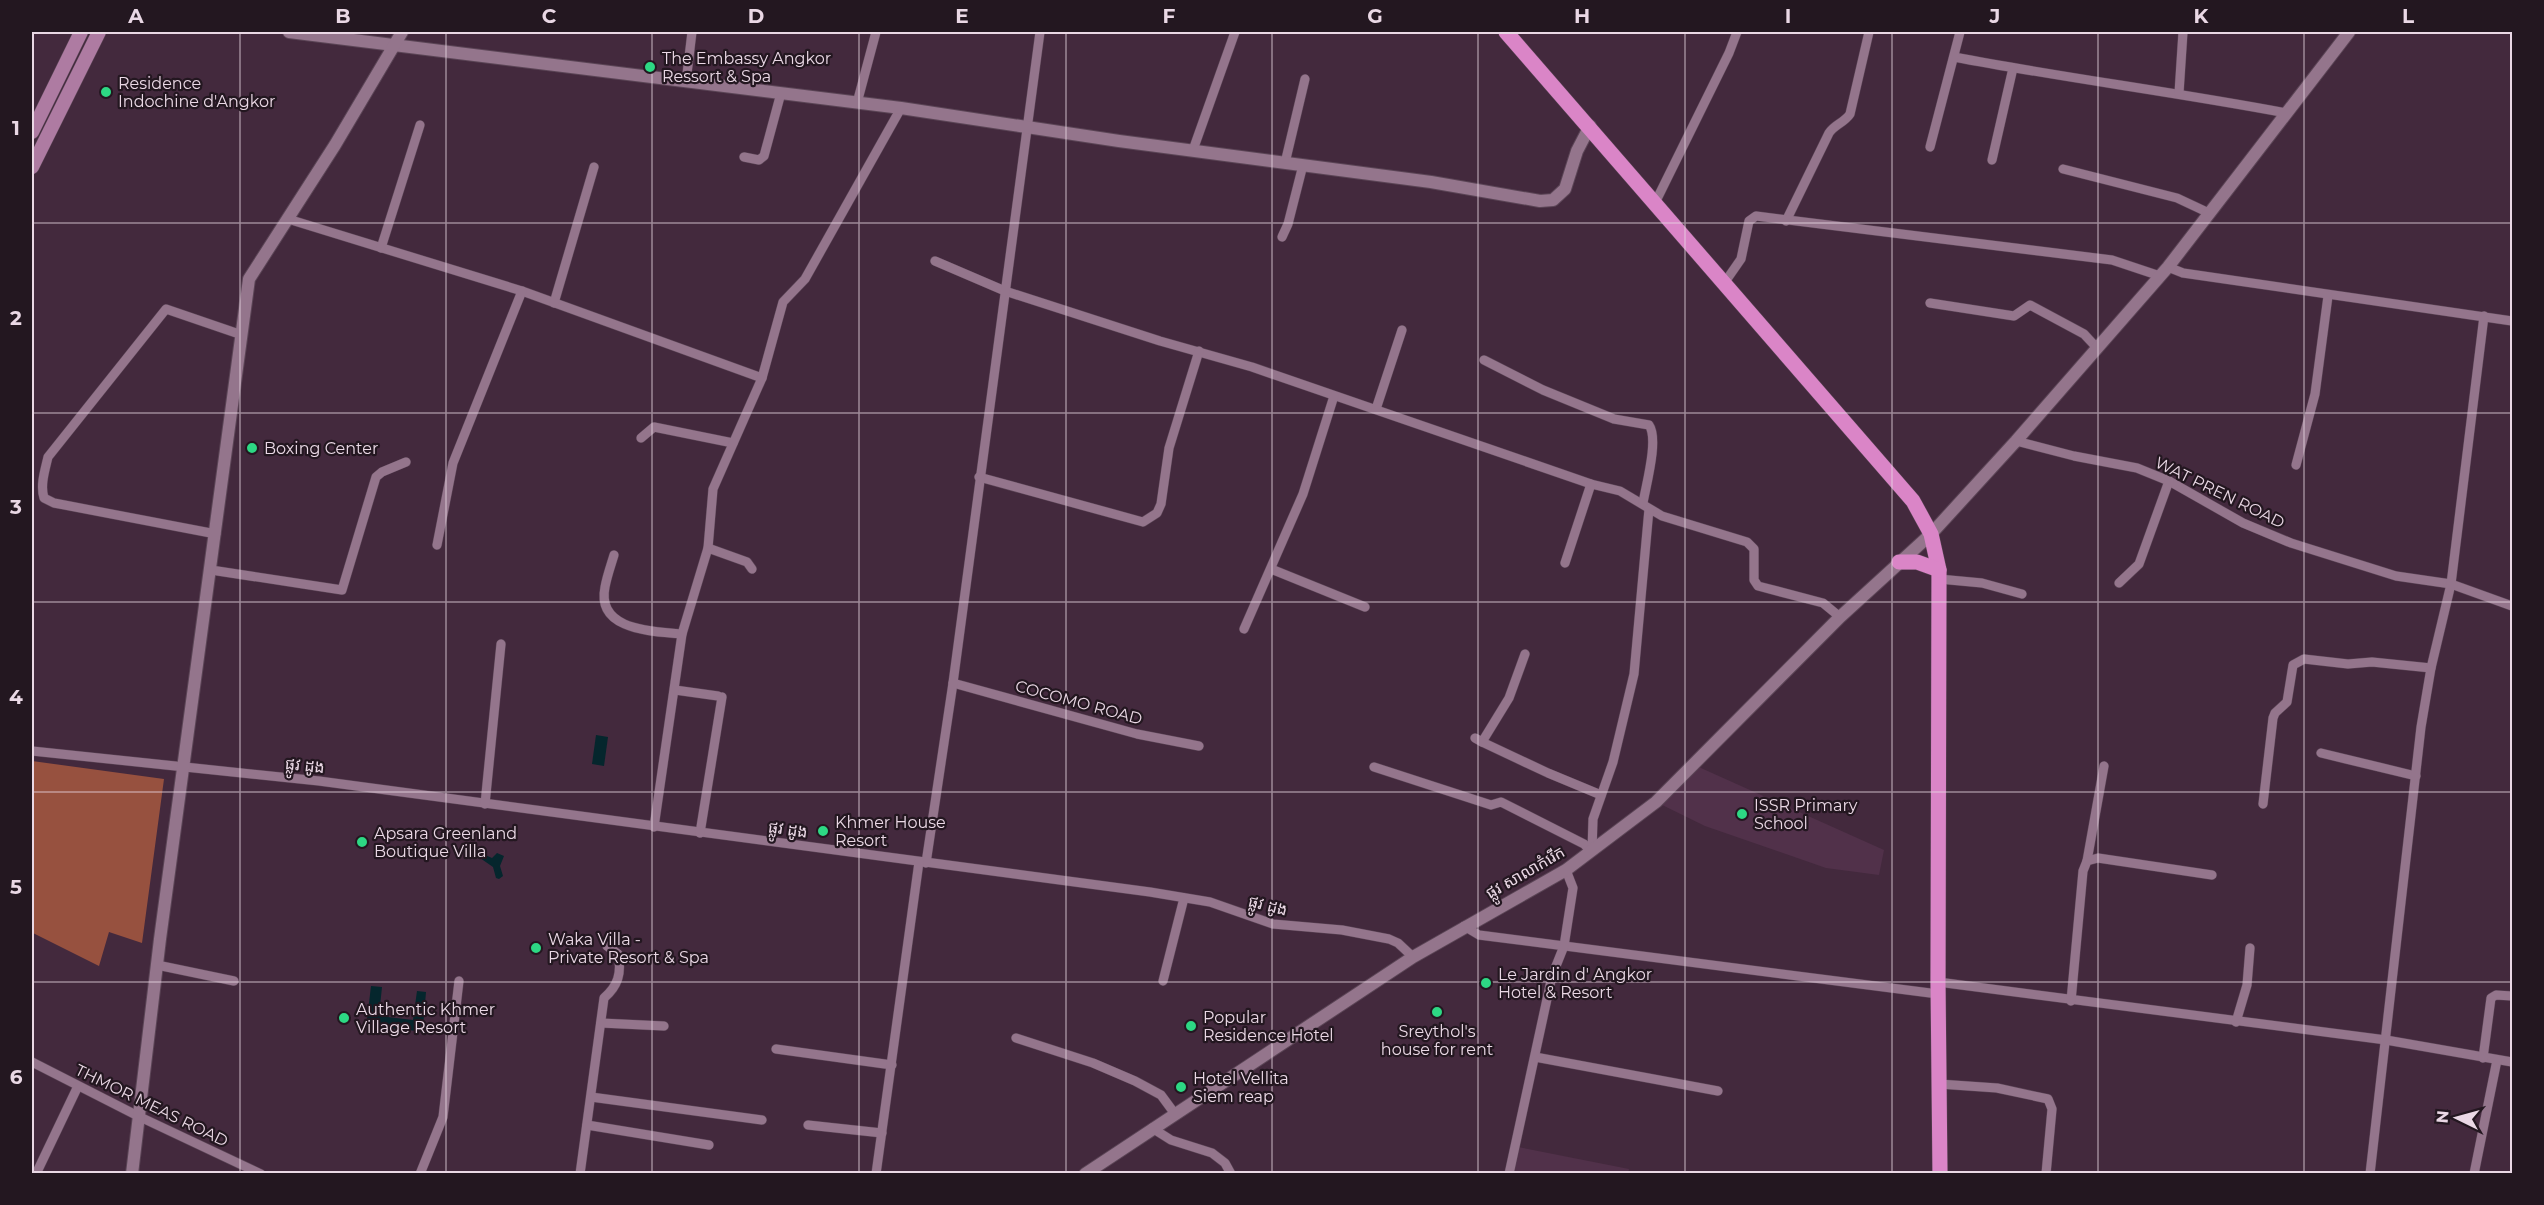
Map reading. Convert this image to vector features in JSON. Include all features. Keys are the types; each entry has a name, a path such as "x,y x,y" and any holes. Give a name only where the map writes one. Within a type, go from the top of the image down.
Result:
{"highway":[{"path":"1506,32 1590,126 1913,501 1931,534 1939,575 1940,1173"},
{"path":"1899,562 1917,562 1939,575"}],"main road":[{"path":"32,132 81,32"},
{"path":"32,166 99,32"}],"street":[{"path":"289,32 901,108 1431,182 1540,201 1554,200 1565,189 1577,151 1590,126"},
{"path":"132,1173 157,965 249,279 402,32"},
{"path":"686,82 692,32"},
{"path":"857,103 876,32"},
{"path":"876,1173 953,683 1040,32"},
{"path":"1193,150 1235,32"},
{"path":"1655,203 1729,53 1737,32"},
{"path":"1786,221 1829,133 1832,128 1843,123 1850,114 1869,32"},
{"path":"1930,147 1960,32"},
{"path":"2179,93 2183,32"},
{"name":"ផ្លូវ សាលាកំរើក","path":"1085,1173 1410,954 1566,870 1656,802 1840,617 1931,534 2016,441 2164,271 2202,208 2286,113 2349,32"},
{"path":"1954,57 2179,93 2286,113"},
{"path":"1992,160 2013,68"},
{"path":"1285,163 1305,79"},
{"path":"744,157 759,160 764,156 781,93"},
{"path":"654,827 682,634 708,548 713,489 762,378 783,302 805,279 901,108"},
{"path":"381,248 420,125"},
{"path":"1282,237 1288,225 1303,165"},
{"path":"554,303 594,166"},
{"path":"2063,169 2202,208"},
{"path":"1725,282 1741,259 1749,221 1752,217 2112,260 2164,271 2512,321"},
{"path":"288,219 522,291 762,378"},
{"path":"935,261 1005,291 1252,367 1591,484 1620,491 1662,516 1747,542 1754,549 1754,580 1758,586 1823,603 1840,617"},
{"path":"437,545 453,463 522,291"},
{"path":"2296,465 2315,394 2328,296"},
{"path":"1930,303 2014,316 2030,305 2084,334 2097,348"},
{"path":"216,534 54,503 44,498 42,492 44,474 48,458 166,309 242,335"},
{"path":"2370,1173 2421,727 2431,668 2451,584 2484,316"},
{"path":"1376,409 1402,330"},
{"path":"979,477 1143,522 1157,513 1161,504 1169,448 1199,351"},
{"path":"1484,360 1543,390 1614,418 1649,425 1653,432 1634,675 1613,762 1593,819 1591,851"},
{"path":"1244,628 1303,494 1334,396"},
{"path":"641,438 654,427 733,443"},
{"name":"WAT PREN ROAD","path":"2016,441 2074,456 2137,468 2169,481 2243,523 2291,543 2396,576 2451,584 2512,606"},
{"path":"211,570 342,590 376,477 406,462"},
{"path":"2119,583 2139,564 2169,481"},
{"path":"1565,563 1591,484"},
{"path":"708,548 747,562 752,569"},
{"path":"614,555 604,588 604,603 610,614 617,622 639,629 682,634"},
{"path":"1271,569 1365,607"},
{"path":"1939,575 2022,594"},
{"path":"485,804 501,644"},
{"path":"1525,654 1509,698 1479,740 1600,795"},
{"path":"2263,804 2273,718 2287,702 2291,669 2296,663 2304,659 2348,664 2372,662 2431,668"},
{"name":"COCOMO ROAD","path":"953,683 1137,734 1199,746"},
{"path":"675,690 720,696 700,833"},
{"name":"ផ្លូវ ដូង","path":"32,751 319,781 1184,898 1209,902 1252,919 1273,924 1342,930 1398,943 1410,954"},
{"path":"2321,753 2416,776"},
{"path":"1374,766 1491,805 1501,802 1584,844 1591,851"},
{"path":"2071,1001 2083,871 2087,861 2104,766"},
{"path":"2087,861 2098,858 2212,875"},
{"path":"1509,1173 1552,976 1564,946 1574,888 1566,870"},
{"path":"1163,981 1184,898"},
{"path":"1464,926 1479,935 1938,988 2071,1001 2386,1040 2512,1062"},
{"path":"580,1173 604,998 616,987 620,968 618,954 607,946"},
{"path":"2236,1022 2247,985 2250,948"},
{"path":"157,965 234,981"},
{"path":"420,1173 443,1118 459,981"},
{"path":"2483,1058 2491,998 2496,995 2512,996"},
{"path":"601,1023 664,1026"},
{"path":"1016,1038 1093,1063 1135,1081 1161,1095 1175,1113"},
{"path":"776,1049 892,1065"},
{"path":"1535,1057 1718,1090"},
{"path":"2474,1173 2497,1060"},
{"name":"THMOR MEAS ROAD","path":"32,1062 138,1116 261,1173"},
{"path":"1939,1084 1997,1088 2048,1099 2052,1109 2046,1173"},
{"path":"36,1173 78,1086"},
{"path":"591,1096 762,1120"},
{"path":"587,1125 709,1145"},
{"path":"808,1125 882,1133"},
{"path":"1152,1128 1172,1140 1212,1153 1225,1163 1231,1173"}],"shaded area":[{"path":"596,735 608,737 604,766 592,764"},
{"path":"32,761 164,779 142,943 109,932 99,966 33,933 32,935"},
{"name":"ISSR Primary School","path":"1692,764 1884,850 1879,875 1826,868 1705,826 1656,802"},
{"path":"497,853 504,856 500,866 503,876 499,879 496,878 493,867 480,858 483,854 492,858"},
{"path":"371,986 382,987 379,1016 413,1020 417,991 426,992 423,1027 417,1031 371,1026 367,1020"},
{"path":"1518,1147 1629,1169 1628,1174 1512,1174"}],"place":[{"name":"The Embassy Angkor Ressort & Spa","path":"650,67"},
{"name":"Residence Indochine d'Angkor","path":"106,92"},
{"name":"Boxing Center","path":"252,448"},
{"name":"ISSR Primary School","path":"1742,814"},
{"name":"Khmer House Resort","path":"823,831"},
{"name":"Apsara Greenland Boutique Villa","path":"362,842"},
{"name":"Waka Villa - Private Resort & Spa","path":"536,948"},
{"name":"Le Jardin d' Angkor Hotel & Resort","path":"1486,983"},
{"name":"Sreythol's house for rent","path":"1437,1012"},
{"name":"Authentic Khmer Village Resort","path":"344,1018"},
{"name":"Popular Residence Hotel","path":"1191,1026"},
{"name":"Hotel Vellita Siem reap","path":"1181,1087"}]}
